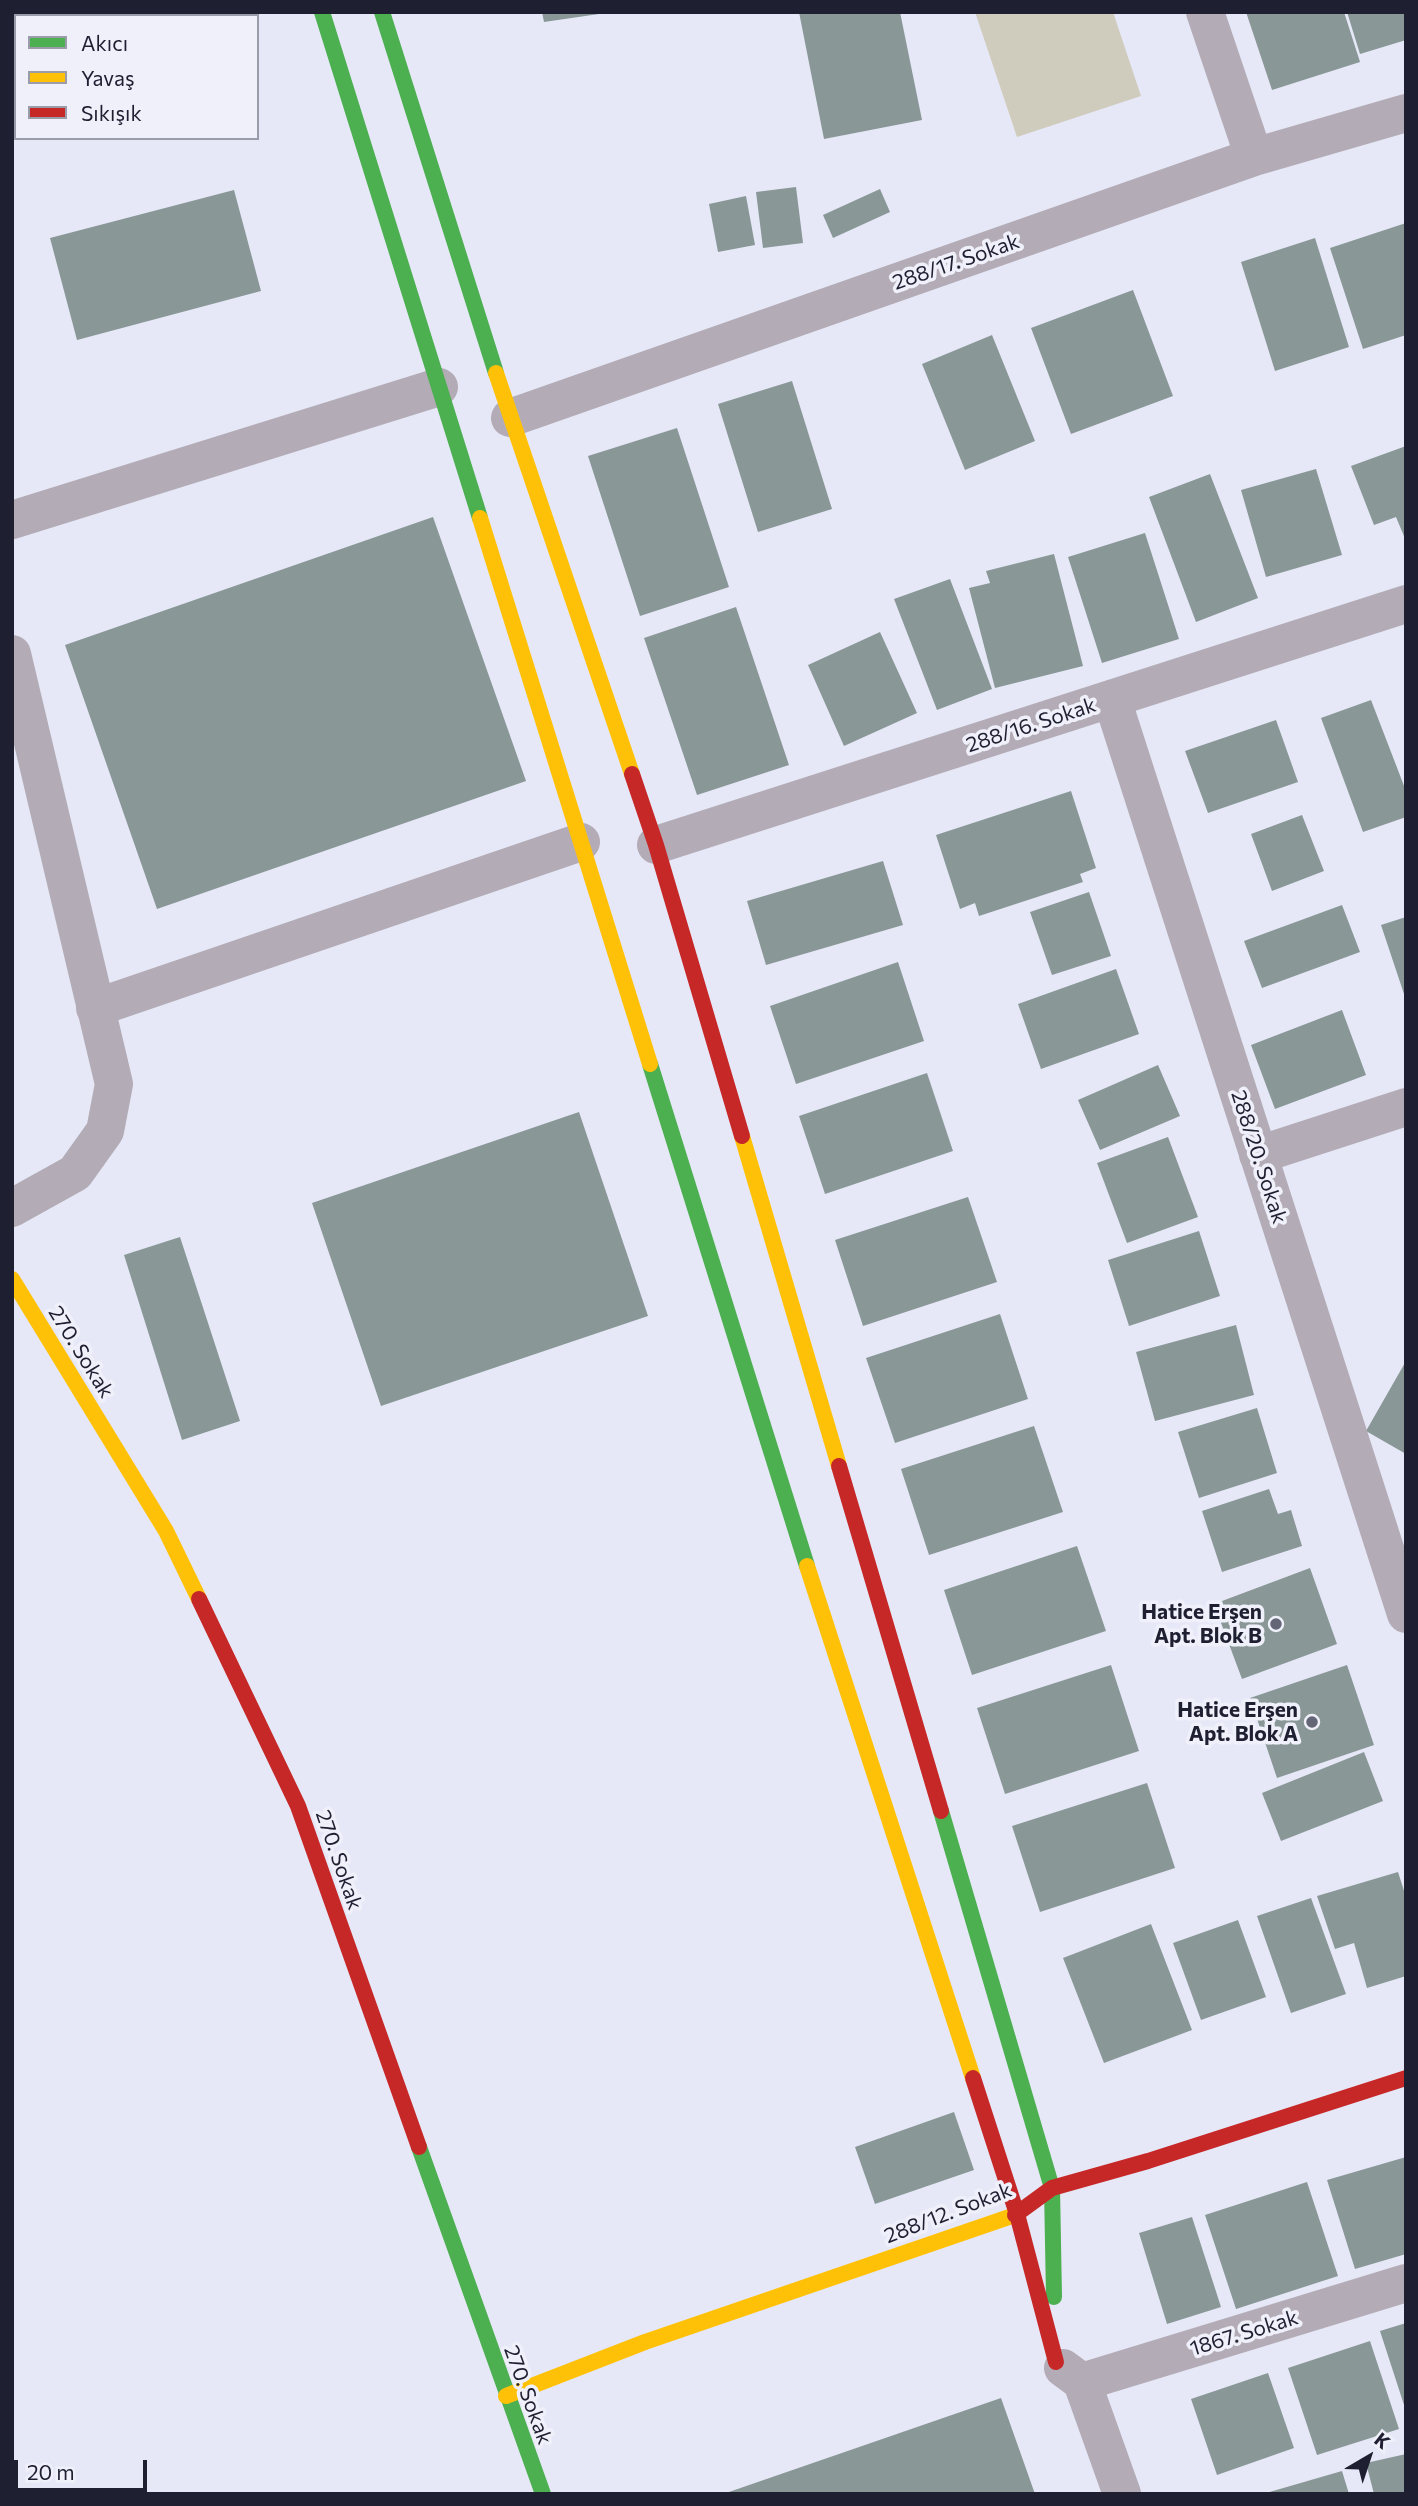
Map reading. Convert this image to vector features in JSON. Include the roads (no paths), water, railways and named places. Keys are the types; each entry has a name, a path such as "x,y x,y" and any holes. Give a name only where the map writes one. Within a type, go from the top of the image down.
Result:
{"street":[{"path":"322,12 806,1564 1069,2372 1122,2494"},
{"path":"382,12 510,418 656,845 1052,2188 1069,2372"},
{"path":"1205,12 1254,157"},
{"name":"288/17. Sokak","path":"510,418 1254,157 1406,113"},
{"path":"12,520 439,387"},
{"name":"288/16. Sokak","path":"656,845 1406,604"},
{"path":"12,654 114,1084 105,1131 75,1173 12,1208"},
{"name":"288/20. Sokak","path":"1112,699 1258,1155 1398,1563 1406,1615"},
{"path":"95,1007 581,842"},
{"path":"1258,1155 1406,1107"},
{"name":"270. Sokak","path":"12,1279 166,1531 298,1806 543,2494"},
{"name":"288/12. Sokak","path":"506,2396 658,2338 1017,2214 1052,2188 1148,2161 1406,2078"},
{"name":"1867. Sokak","path":"1069,2372 1406,2283"}],"place":[{"name":"Hatice Erşen Apt. Blok B","path":"1276,1624"},
{"name":"Hatice Erşen Apt. Blok A","path":"1312,1722"}]}
